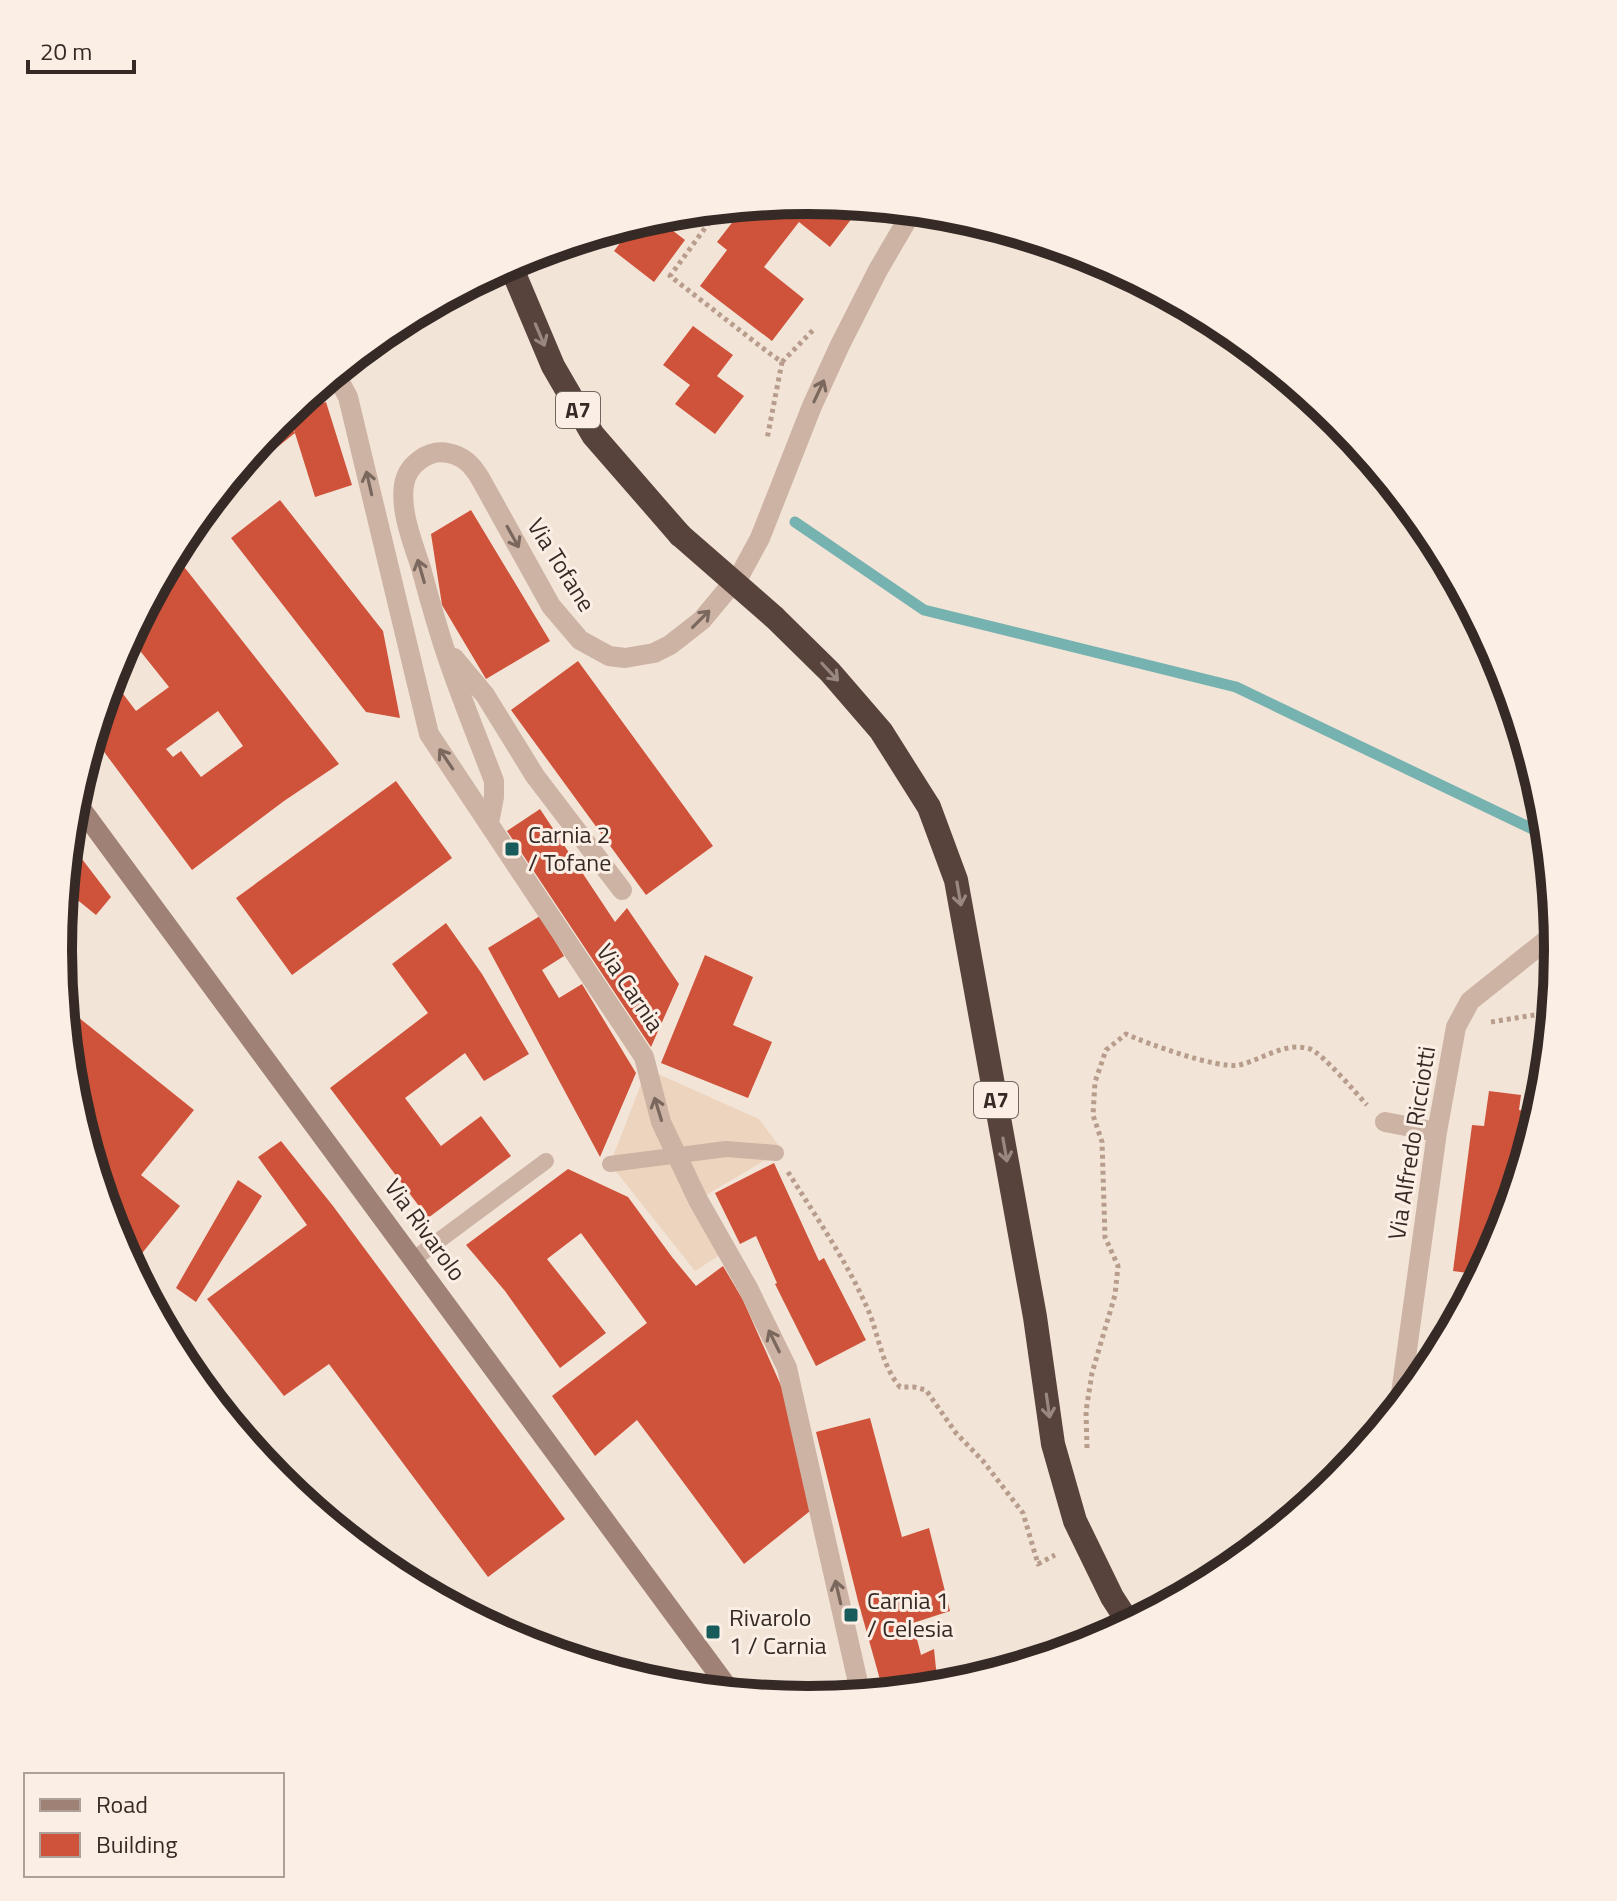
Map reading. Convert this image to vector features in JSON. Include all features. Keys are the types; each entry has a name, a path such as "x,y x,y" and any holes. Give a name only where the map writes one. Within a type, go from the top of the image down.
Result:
{"highway":[{"name":"A7","path":"515,276 553,366 593,435 680,535 774,617 830,672 881,731 929,807 956,880 1035,1317 1053,1444 1075,1521 1124,1616"}],"main road":[{"name":"Via Rivarolo","path":"85,814 724,1682"}],"street":[{"name":"Via Tofane","path":"489,823 494,781 443,646 404,508 406,474 419,460 439,452 462,457 472,465 551,606 580,640 609,656 625,658 654,653 670,645 702,620 741,573 760,538 812,406 840,345 907,220"},
{"name":"Via Carnia","path":"340,383 348,397 429,734 644,1057 661,1122 698,1200 748,1288 787,1368 858,1685"},
{"name":"Via Tofane","path":"443,646 485,695 535,776 622,890"},
{"name":"Via Alfredo Ricciotti","path":"1402,1387 1437,1132 1456,1027 1470,1001 1545,941"},
{"path":"1385,1122 1437,1132"}],"lane":[{"path":"610,1164 726,1149 776,1153"},
{"path":"414,1259 546,1161"}],"path":[{"path":"711,220 670,276 782,362"},
{"path":"764,453 782,362 816,327"},
{"path":"1456,1027 1542,1014"},
{"path":"1088,1460 1086,1411 1092,1373 1115,1295 1118,1266 1105,1237 1102,1142 1093,1115 1095,1082 1106,1050 1126,1034 1201,1060 1236,1066 1294,1046 1313,1049 1385,1122"},
{"path":"776,1153 869,1312 890,1375 900,1387 926,1390 956,1433 1001,1483 1023,1513 1038,1564 1055,1555"}],"shaded area":[{"path":"647,1069 759,1119 782,1150 698,1200 726,1251 695,1271 610,1164"}],"building":[{"path":"808,214 854,216 830,247 799,222 764,267 804,299 772,341 700,286 727,250 717,242 736,218"},
{"path":"669,227 685,240 654,282 614,251 624,238"},
{"path":"693,326 733,355 717,376 744,396 715,434 675,404 690,385 663,365"},
{"path":"326,402 352,485 315,497 293,426 313,406"},
{"path":"291,427 295,433 255,465"},
{"path":"280,500 383,631 400,718 366,712 231,538"},
{"path":"471,510 550,641 486,679 442,605 431,534"},
{"path":"182,564 339,764 192,870 101,747 120,690 136,711 169,687 138,648","holes":["218,711 243,746 201,777 181,751 173,757 166,749"]},
{"path":"578,661 713,846 646,895 511,710"},
{"path":"396,781 452,858 292,975 236,898"},
{"path":"540,809 615,922 627,908 679,984 651,1047 507,831"},
{"path":"78,854 111,897 96,915 74,897"},
{"path":"540,916 564,956 542,970 559,998 582,984 636,1073 600,1157 488,948"},
{"path":"446,923 482,974 529,1054 484,1081 465,1053 405,1098 441,1146 481,1116 511,1156 428,1218 330,1088 428,1013 392,964"},
{"path":"705,955 753,977 733,1025 772,1042 748,1098 661,1063"},
{"path":"75,1015 194,1110 141,1175 180,1206 139,1257 111,1187 97,1141 86,1094"},
{"path":"1489,1091 1521,1095 1519,1110 1527,1111 1506,1187 1489,1232 1470,1273 1453,1271 1472,1125 1484,1126"},
{"path":"281,1141 333,1206 565,1519 488,1577 329,1364 284,1396 207,1299 307,1225 258,1157"},
{"path":"774,1163 819,1261 824,1258 866,1340 816,1366 775,1284 756,1236 740,1244 715,1193"},
{"path":"568,1169 628,1197 696,1286 723,1266 743,1300 782,1388 810,1511 744,1564 637,1420 595,1456 552,1396 647,1323 581,1233 547,1259 606,1333 560,1368 505,1291 466,1245"},
{"path":"238,1180 262,1196 196,1302 176,1288"},
{"path":"870,1418 902,1537 929,1528 950,1611 913,1623 921,1655 934,1649 937,1676 881,1683 816,1432"}],"waterway":[{"path":"795,522 924,610 1236,687 1535,830"}],"place":[{"name":"Carnia 2 / Tofane","path":"512,849"},
{"name":"Carnia 1 / Celesia","path":"851,1615"},
{"name":"Rivarolo 1 / Carnia","path":"713,1632"}]}
